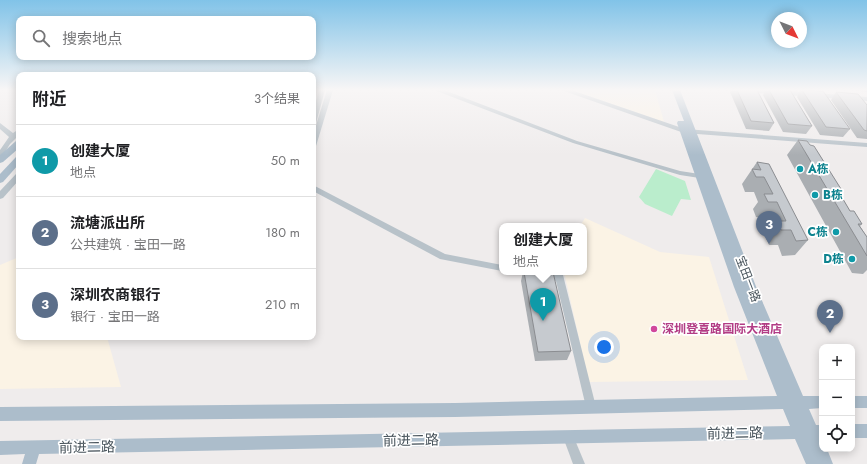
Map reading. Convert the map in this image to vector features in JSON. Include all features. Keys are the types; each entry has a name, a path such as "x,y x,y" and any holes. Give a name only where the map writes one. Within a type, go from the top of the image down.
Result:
{"main road":[{"name":"宝田一路","path":"680,112 705,177 740,287 793,402 811,432 826,464"},
{"name":"宝田一路","path":"682,112 688,131"},
{"path":"0,160 16,140"},
{"path":"0,180 16,162"},
{"path":"0,414 447,410 819,402"},
{"path":"855,402 867,402"},
{"path":"855,431 867,431"},
{"name":"宝田一路","path":"811,432 813,464"},
{"name":"前进二路","path":"0,448 811,432"},
{"path":"29,464 34,448"},
{"path":"34,448 36,464"}],"street":[{"path":"316,136 323,112"},
{"path":"494,112 575,142 680,173 705,177"},
{"path":"629,112 688,131 867,145"},
{"path":"0,125 16,140 0,155"},
{"path":"0,196 16,179"},
{"path":"316,190 443,257 499,267"},
{"path":"543,275 560,278 591,407"},
{"path":"568,437 579,464"}],"shaded area":[{"path":"634,112 661,112 664,122"},
{"name":"深圳登喜路国际大酒店","path":"585,218 660,252 709,257 748,380 589,382 565,275 587,275 587,223 582,223"},
{"path":"16,258 16,340 108,340 121,387 0,389 0,265"}],"green space":[{"path":"656,169 685,181 691,200 681,199 672,216 645,204 639,197"}],"building":[{"path":"747,112 768,112 774,123 751,121"},
{"path":"781,112 803,112 812,126 788,124"},
{"path":"816,112 838,112 850,129 826,127"},
{"path":"850,112 867,112 867,131 864,130"},
{"path":"798,140 807,141 810,145 814,146 841,189 837,189 850,211 854,211 862,224 858,224 867,237 867,256"},
{"path":"757,162 769,164 808,240 796,241 791,230 781,230 777,221 786,221 777,202 768,202 764,194 773,194 764,177 756,177 752,169 761,170"},
{"path":"525,275 554,275 571,351 538,352"}],"place":[{"name":"A栋","path":"800,169"},
{"name":"B栋","path":"815,195"},
{"name":"C栋","path":"836,232"},
{"name":"深圳农商银行","path":"769,244"},
{"name":"D栋","path":"852,259"},
{"name":"创建大厦","path":"543,321"},
{"name":"深圳登喜路国际大酒店","path":"654,329"},
{"name":"流塘派出所","path":"830,333"}]}
